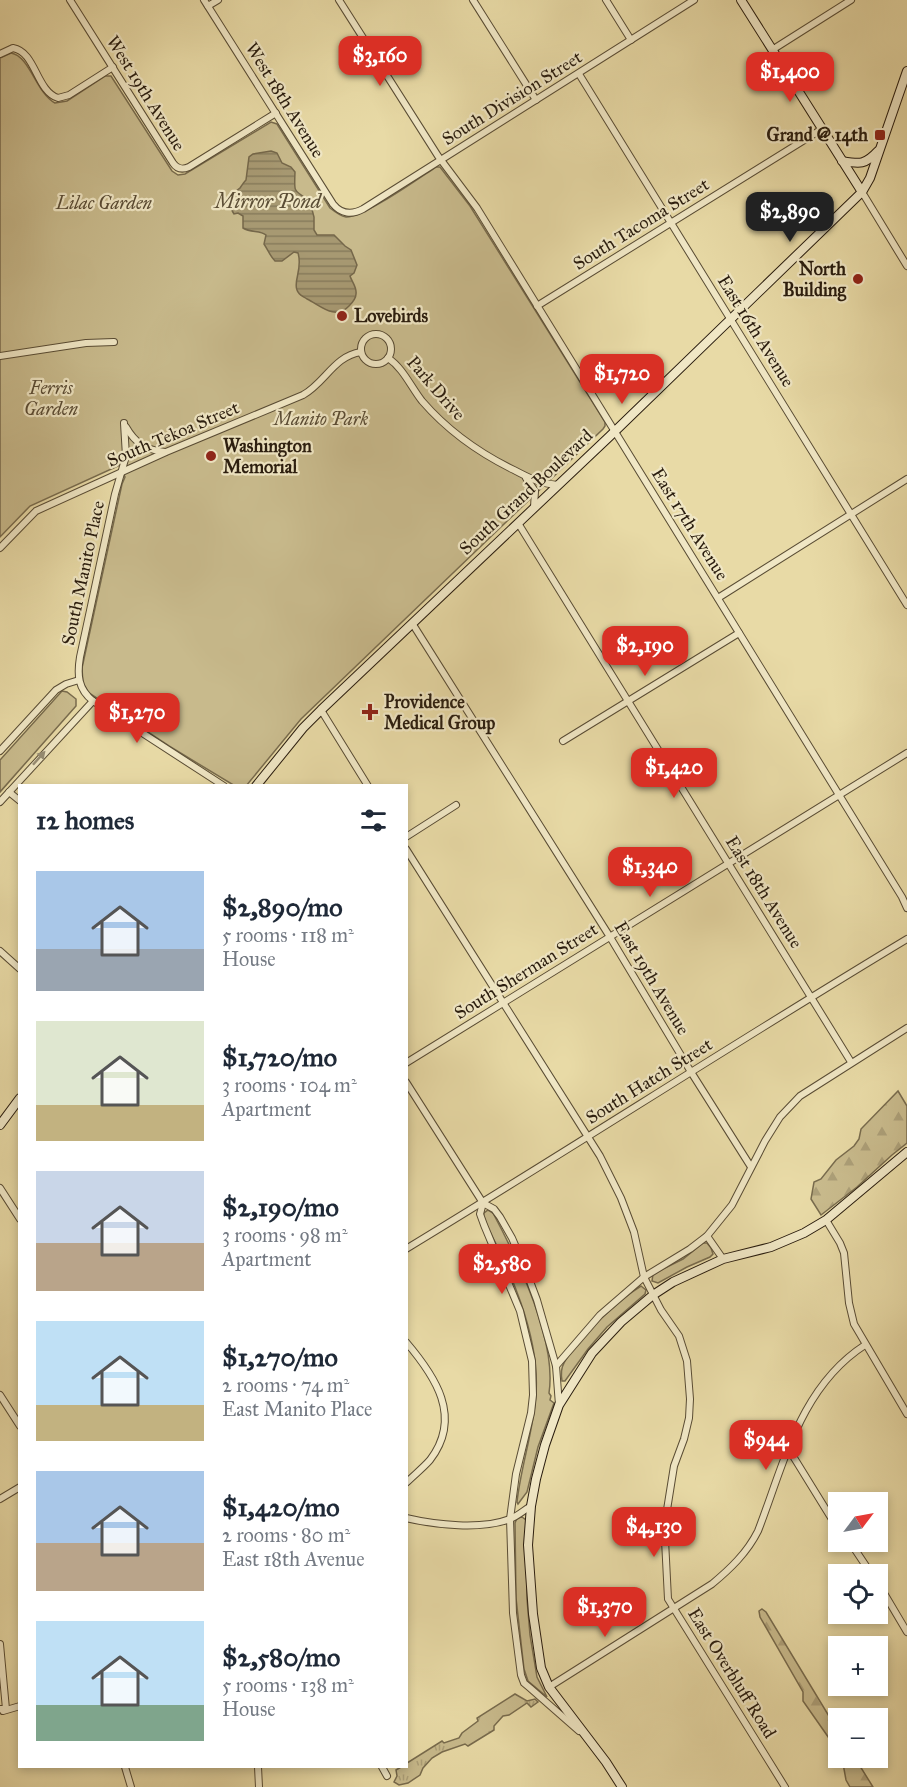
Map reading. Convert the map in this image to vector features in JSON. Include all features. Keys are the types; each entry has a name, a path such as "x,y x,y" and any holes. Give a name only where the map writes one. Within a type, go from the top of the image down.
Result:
{"street":[{"name":"West 19th Avenue","path":"70,0 175,165 180,169 189,167 276,113"},
{"path":"206,3 218,0"},
{"name":"East 17th Avenue","path":"339,0 441,160 473,202 907,908"},
{"path":"473,0 536,100"},
{"path":"606,0 631,40"},
{"name":"South Division Street","path":"343,212 353,213 363,209 694,0"},
{"path":"741,0 907,266"},
{"path":"772,50 851,0"},
{"name":"West 18th Avenue","path":"206,3 333,204 343,212"},
{"path":"0,54 10,48 17,49 24,54 49,92 57,98 66,96 112,67"},
{"name":"South Grand Boulevard","path":"258,784 321,710 615,431 730,317 862,192 870,178 907,71"},
{"name":"East 16th Avenue","path":"579,74 907,605"},
{"name":"South Tacoma Street","path":"537,306 822,129"},
{"path":"842,161 865,163 881,148"},
{"path":"370,334 378,334 389,341 391,350 388,358 381,363 372,364 361,352 363,340 370,334"},
{"path":"0,356 86,343 114,342"},
{"name":"South Tekoa Street","path":"0,548 36,511 166,452 306,393 322,380 340,360 350,354 361,352"},
{"name":"Park Drive","path":"388,358 397,366 425,404 453,432 481,452 539,483 558,485"},
{"name":"South Manito Place","path":"79,680 80,657 115,494 127,452 124,423 140,445 166,452"},
{"path":"524,475 535,491 534,507"},
{"path":"718,598 907,479"},
{"name":"East 18th Avenue","path":"518,523 851,1062"},
{"name":"East 19th Avenue","path":"412,623 610,937 751,1167"},
{"path":"563,741 739,633"},
{"path":"0,751 56,690 79,680 84,692 93,701 221,784"},
{"path":"0,802 93,701"},
{"path":"321,710 367,784"},
{"name":"South Sherman Street","path":"408,1062 907,753"},
{"path":"9,792 18,799"},
{"path":"408,836 456,805"},
{"name":"East Overbluff Road","path":"408,852 600,1156 621,1198 633,1232 644,1277 682,1343 690,1379 689,1418 674,1466 666,1516 668,1599 785,1787"},
{"name":"South Hatch Street","path":"408,1248 907,939"},
{"path":"0,951 18,967"},
{"path":"556,1366 600,1315 644,1277 690,1250 707,1236 732,1205 780,1117 800,1096 907,1028"},
{"path":"408,1085 483,1203 494,1209 512,1238 537,1300 556,1366 560,1405"},
{"path":"0,1125 18,1101"},
{"path":"622,1787 606,1762 549,1687 541,1668 533,1614 528,1545 531,1506 545,1445 560,1405 592,1353 621,1322 653,1295 673,1282 723,1258 788,1240 826,1220 907,1152"},
{"path":"0,1188 18,1216"},
{"path":"483,1203 480,1214 510,1285 528,1338 532,1360 531,1413 516,1474 510,1519 515,1639 523,1680 588,1739"},
{"path":"826,1220 844,1253 854,1324 907,1414"},
{"path":"707,1236 723,1258"},
{"path":"408,1345 436,1381 443,1400 445,1422 442,1437 430,1459 408,1481"},
{"path":"549,1687 712,1584 731,1568 752,1544 771,1499 788,1448 807,1407 841,1363 865,1345"},
{"path":"0,1395 18,1423"},
{"path":"788,1448 828,1513"},
{"path":"0,1499 18,1488"},
{"path":"408,1518 443,1524 488,1524 510,1519 531,1506"},
{"path":"888,1600 907,1632"},
{"path":"0,1644 2,1710 18,1706"},
{"path":"125,1768 131,1787"},
{"path":"258,1768 259,1787"},
{"path":"383,1768 387,1776"}],"green space":[{"name":"Manito Park","path":"11,53 18,56 48,98 55,103 67,101 105,76 111,76 172,171 178,175 185,174 271,122 277,124 330,208 346,217 365,211 436,167 440,167 470,206 605,422 603,429 301,719 248,784 232,784 169,746 89,693 83,684 82,668 125,477 120,465 30,506 0,537 0,58"},
{"path":"62,691 76,699 76,706 0,792 0,760"},
{"path":"898,1091 907,1106 907,1143 821,1215 811,1199 814,1182 821,1179 836,1160 854,1146 859,1139 861,1129"},
{"path":"488,1210 493,1213 503,1232 533,1300 547,1349 550,1372 549,1393 550,1400 554,1403 538,1447 527,1492 518,1504 535,1407 536,1371 528,1325 521,1302 483,1218 484,1213"},
{"path":"703,1243 707,1243 711,1248 713,1254 710,1257 658,1283 652,1281 653,1274 683,1259"},
{"path":"641,1286 646,1290 645,1294 607,1327 565,1381 562,1381 563,1365 578,1343 610,1310"},
{"path":"522,1517 526,1520 530,1635 537,1677 547,1697 528,1681 524,1669 516,1598 515,1523 517,1518"},
{"path":"762,1609 766,1612 828,1714 828,1737 803,1701 803,1692 760,1617 759,1611"},
{"path":"515,1694 527,1701 535,1699 538,1702 531,1707 527,1703 509,1715 503,1716 494,1726 494,1730 468,1746 465,1744 432,1758 420,1775 408,1783 399,1785 394,1782 397,1776 396,1770 408,1768 408,1762 442,1741 444,1743 459,1738 478,1721 477,1718"},
{"path":"844,1768 861,1768 873,1787 850,1787"}],"water":[{"name":"Mirror Pond","path":"271,151 277,153 282,163 291,167 295,172 296,191 310,202 314,217 314,230 317,235 334,235 351,250 357,265 350,276 356,289 356,296 344,310 333,312 300,295 296,286 298,253 294,252 282,261 275,261 264,244 266,235 243,228 243,216 238,213 234,214 232,211 231,200 246,180 249,157 253,154"}],"place":[{"name":"Grand @ 14th","path":"880,135"},
{"name":"North Building","path":"858,279"},
{"name":"Lovebirds","path":"342,316"},
{"name":"Washington Memorial","path":"211,456"},
{"name":"Providence Medical Group","path":"370,712"}],"park label":[{"name":"Lilac Garden","path":"104,203"},
{"name":"Ferris Garden","path":"51,398"}]}
